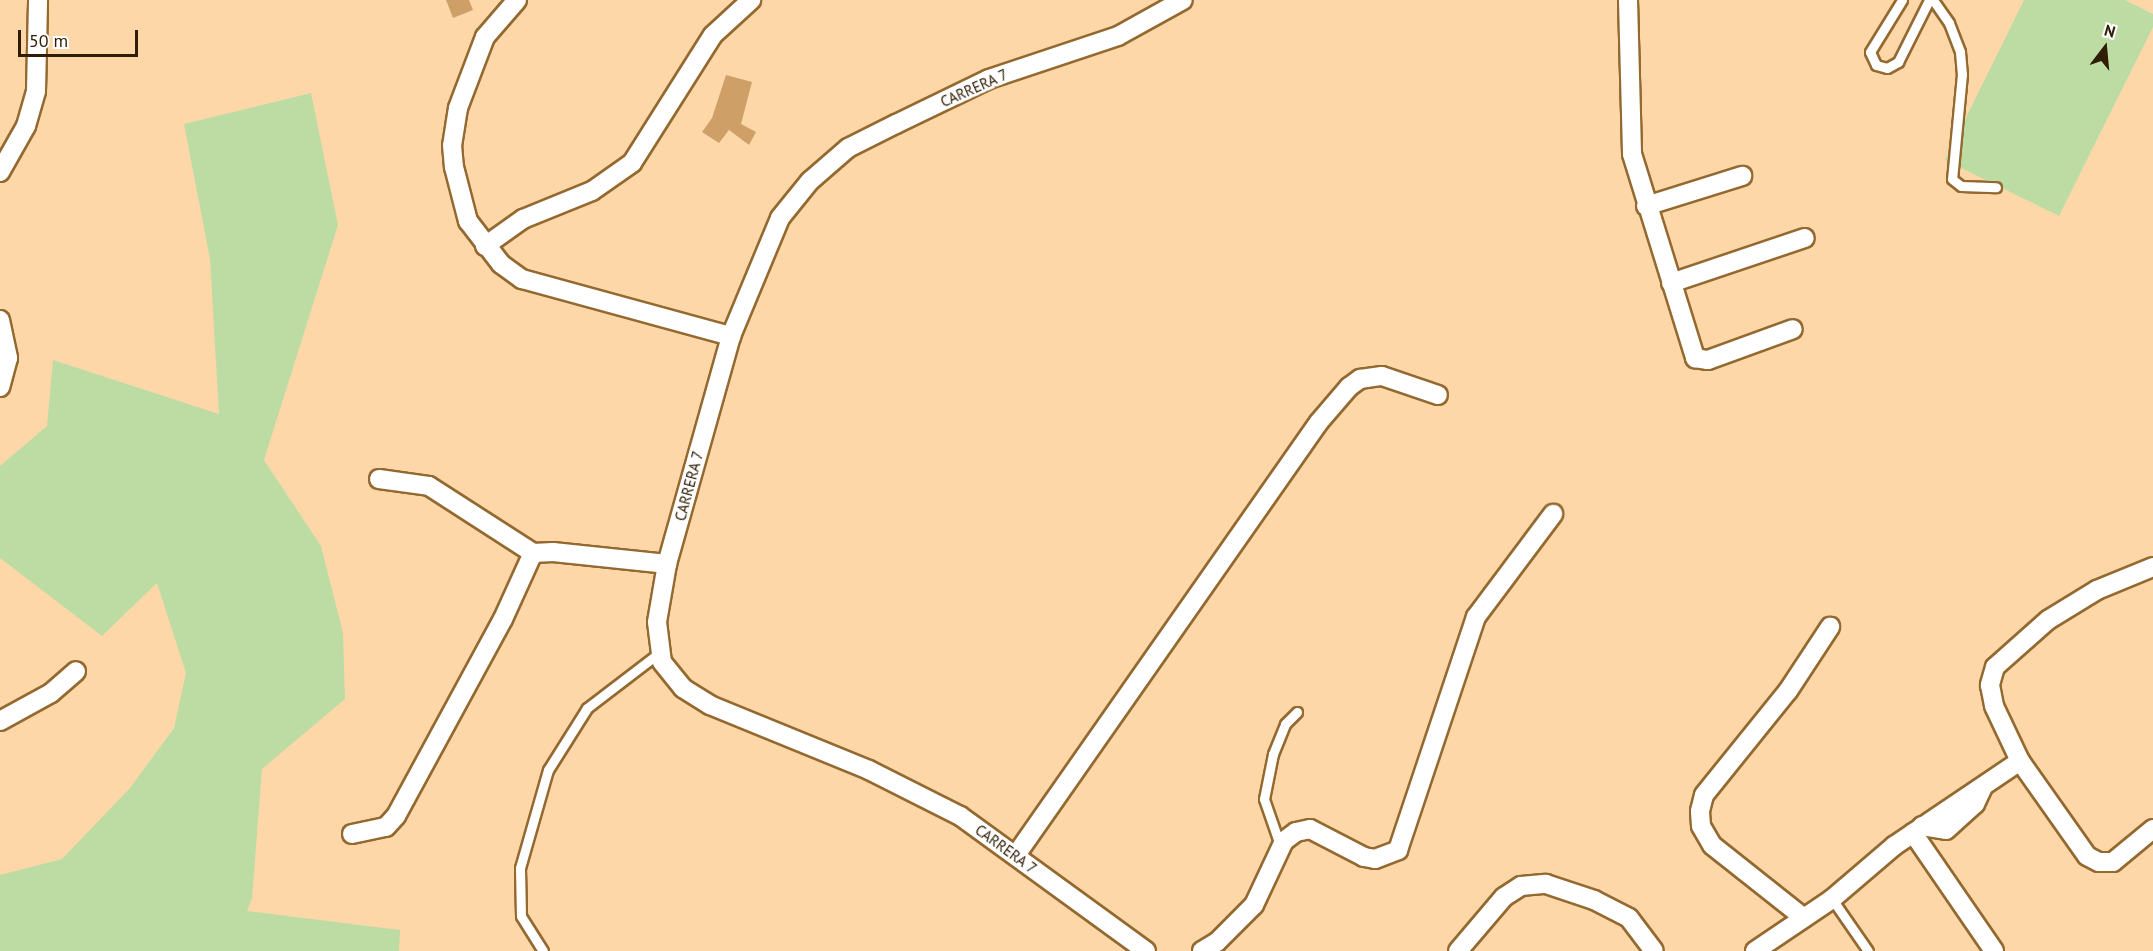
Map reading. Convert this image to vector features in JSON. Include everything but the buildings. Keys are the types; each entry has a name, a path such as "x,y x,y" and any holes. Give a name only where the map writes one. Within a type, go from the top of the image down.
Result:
{"street":[{"path":"0,172 26,126 36,91 38,0"},
{"path":"517,0 485,37 470,70 452,145 458,191 468,221 485,246 522,279 731,336"},
{"path":"485,246 523,219 592,191 632,163 692,64 737,7 751,0"},
{"name":"CARRERA 7","path":"1146,951 1016,855 918,793 710,705 670,675 659,652 657,622 667,564 731,336 752,277 780,218 810,181 848,148 989,79 1118,36 1183,0"},
{"path":"1628,0 1631,145 1646,206 1698,360 1793,329"},
{"path":"1646,206 1742,176"},
{"path":"1671,283 1805,238"},
{"path":"0,320 8,358 0,387"},
{"path":"1016,855 1319,422 1349,387 1360,379 1382,376 1438,394"},
{"path":"379,479 429,486 533,553 553,552 667,564"},
{"path":"1202,951 1217,942 1254,905 1281,848 1296,832 1310,829 1364,857 1375,859 1398,850 1476,617 1553,514"},
{"path":"352,834 386,827 396,816 503,619 533,553"},
{"path":"2153,567 2073,603 2025,638 1995,667 1990,686 1991,699 2020,761 2082,851 2093,860 2106,862 2119,859 2153,829"},
{"path":"1804,918 1713,845 1701,826 1700,812 1704,795 1788,691 1830,627"},
{"path":"0,721 51,693 76,671"},
{"path":"1755,951 1832,899 1917,830 1946,830 1975,804 1982,789 2020,761"},
{"path":"1917,830 1994,951"},
{"path":"1458,951 1504,897 1521,886 1546,884 1594,900 1629,918 1654,951"}],"lane":[{"path":"1902,0 1870,52 1876,64 1887,68 1904,53 1931,0 1949,23 1960,52 1962,74 1952,179 1961,186 1996,187"},
{"path":"543,951 521,915 520,868 548,770 587,708 659,652"},
{"path":"1281,848 1264,800 1274,754 1285,724 1297,712"},
{"path":"1832,899 1868,951"}],"green space":[{"path":"2024,0 2125,0 2153,14 2153,27 2059,216 1945,160"},
{"path":"311,93 338,225 264,460 321,546 343,633 345,699 262,769 252,899 247,911 400,930 399,951 0,951 0,875 62,859 130,788 174,728 186,673 157,583 102,636 0,558 0,466 47,426 53,360 219,414 210,259 184,124"}]}
